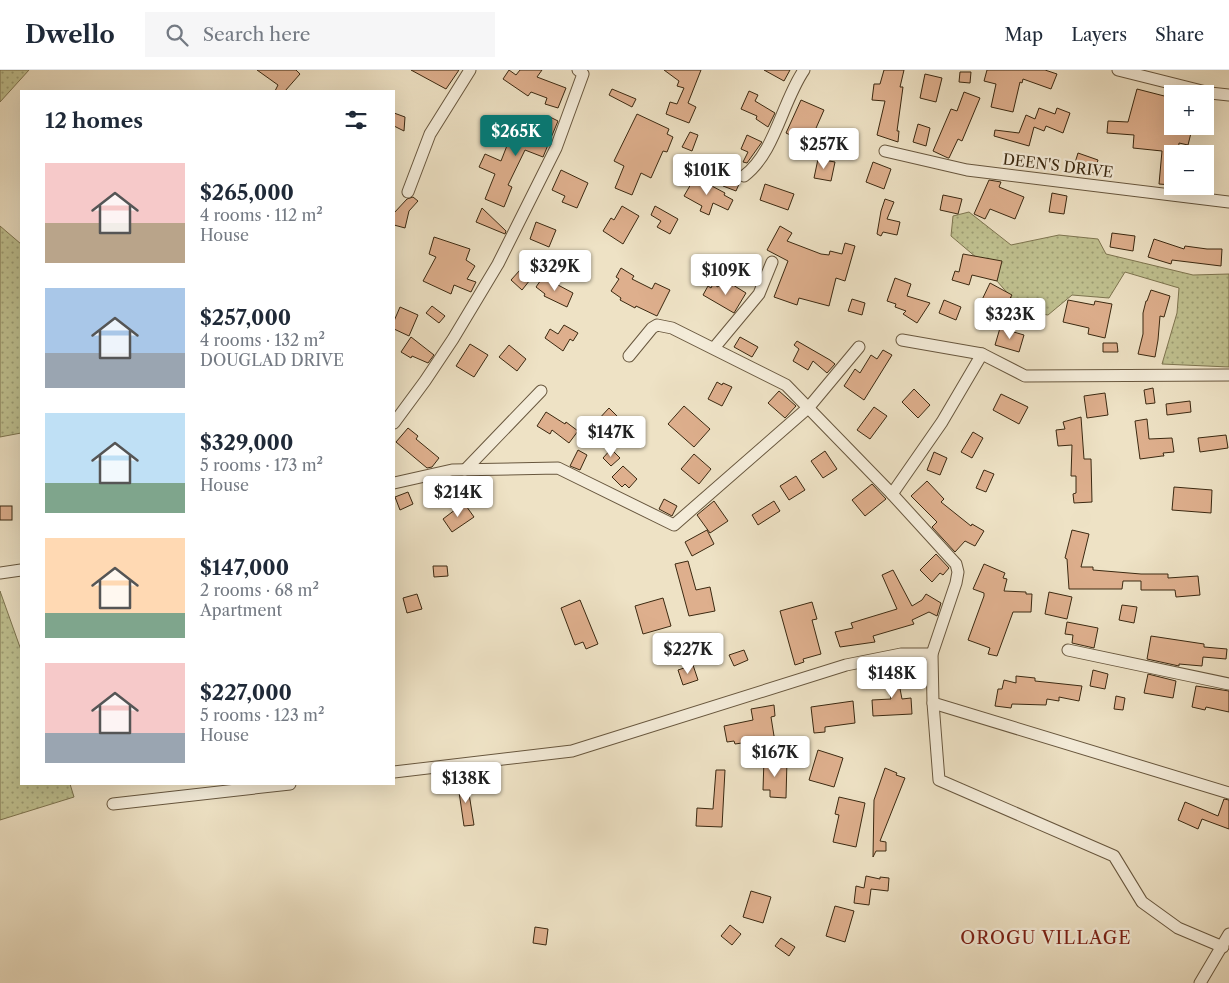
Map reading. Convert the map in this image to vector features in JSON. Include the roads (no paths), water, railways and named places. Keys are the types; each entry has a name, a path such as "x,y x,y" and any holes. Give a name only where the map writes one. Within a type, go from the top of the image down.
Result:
{"street":[{"path":"408,192 430,134 470,70"},
{"path":"744,176 754,168 767,147 804,70"},
{"path":"1118,70 1229,95"},
{"path":"395,422 448,346 498,264 556,148 582,71"},
{"name":"DEEN'S DRIVE","path":"885,151 967,170 1229,202"},
{"path":"714,348 759,294 772,262"},
{"path":"629,356 652,328 658,325 672,328 786,385 809,407 956,564 958,572 932,654 933,703 939,780 1114,856 1142,902 1178,928 1223,946"},
{"path":"902,340 982,354 1025,376 1229,375"},
{"path":"395,483 452,470 558,468 674,525 809,407 858,347"},
{"path":"892,494 942,422 982,354"},
{"path":"466,470 541,391"},
{"path":"0,573 20,570"},
{"path":"1068,650 1229,684"},
{"path":"395,772 572,751 846,665 901,654 932,654"},
{"path":"933,703 1229,793"},
{"path":"113,804 281,785"},
{"path":"1200,983 1229,934"}],"district":[{"name":"OROGU VILLAGE","path":"1046,938"}]}
